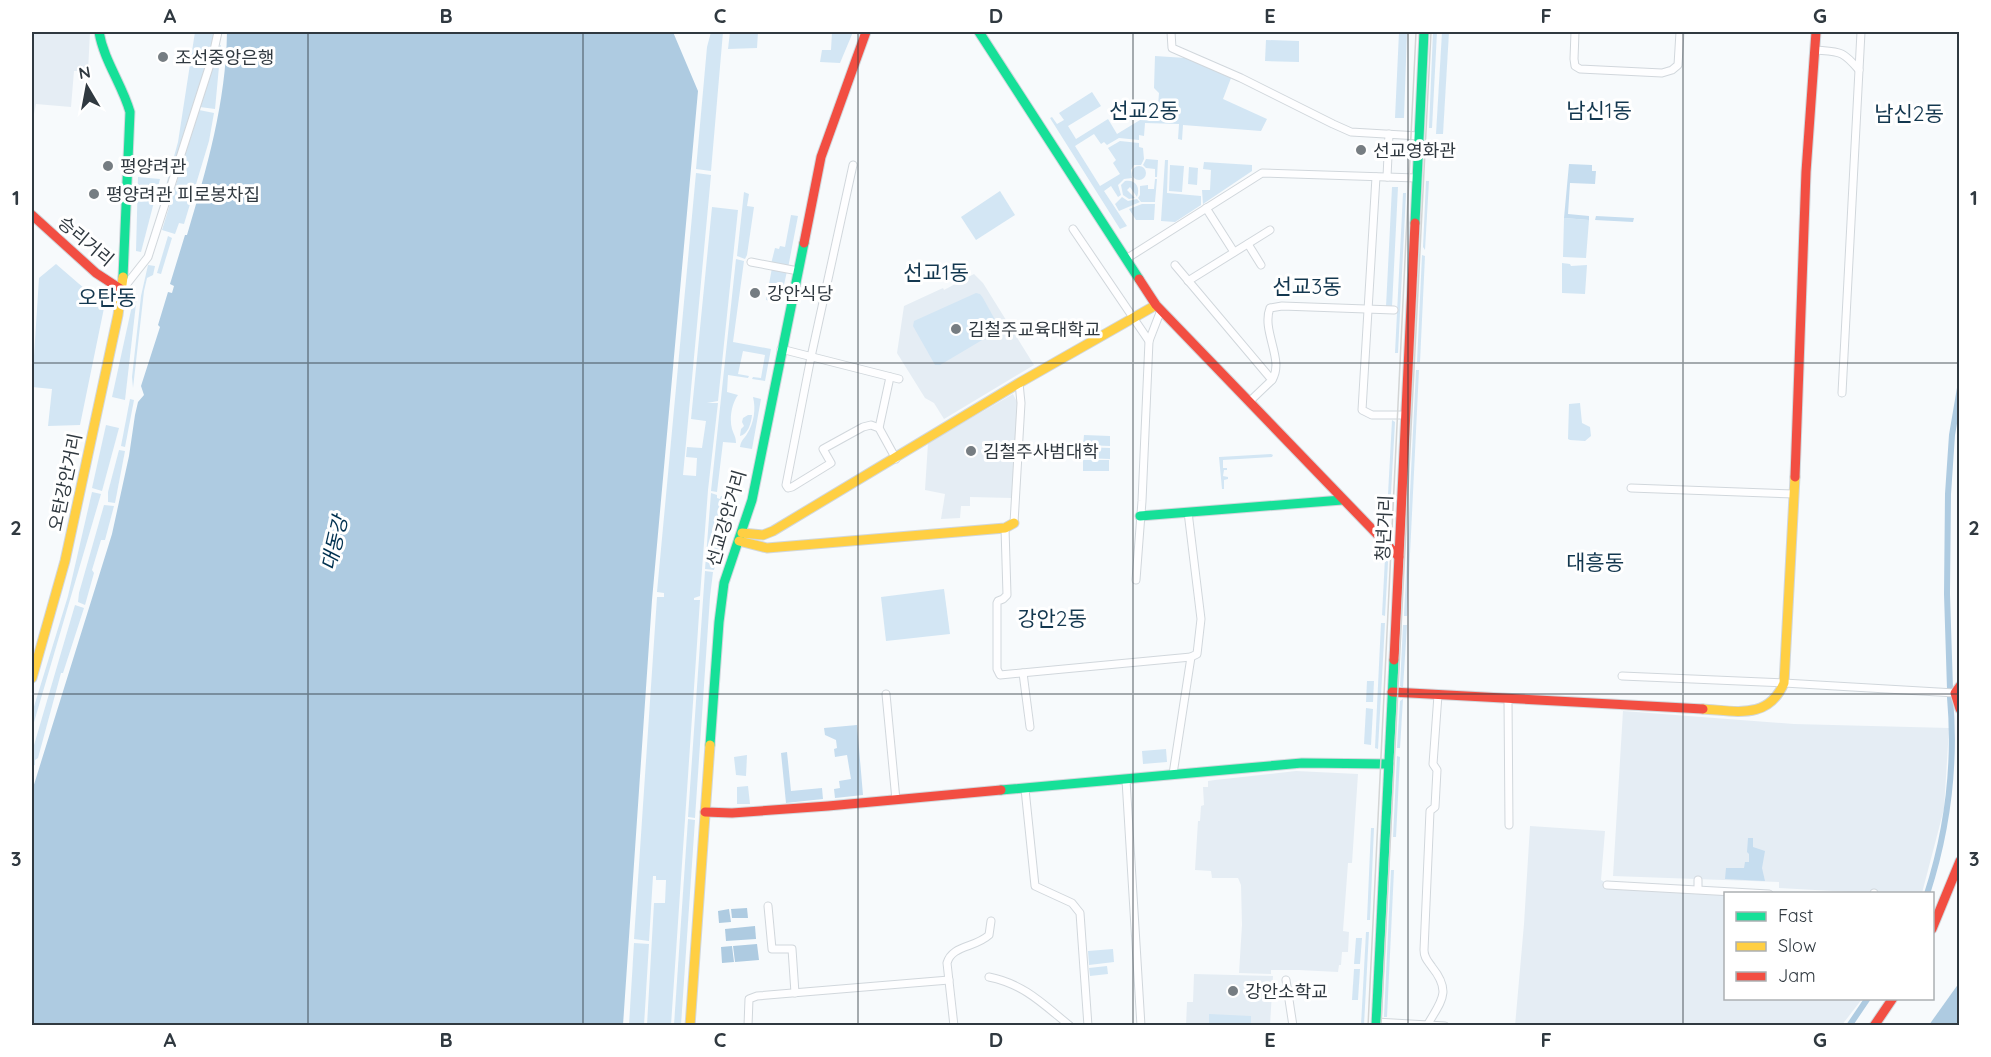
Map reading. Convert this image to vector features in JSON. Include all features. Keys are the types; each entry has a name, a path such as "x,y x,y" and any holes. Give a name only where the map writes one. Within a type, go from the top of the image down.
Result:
{"main road":[{"name":"오탄강안거리","path":"32,678 67,549 122,290 130,112 127,100 104,54 99,32"},
{"name":"선교강안거리","path":"690,1026 721,602 726,572 752,500 821,157 866,32"},
{"path":"980,32 1159,307 1399,557"},
{"name":"청년거리","path":"1376,1024 1424,32"},
{"path":"1392,692 1758,711 1770,705 1780,695 1784,682 1794,494 1806,172 1816,32"},
{"name":"승리거리","path":"32,215 96,273 122,290"},
{"path":"740,537 763,535 773,531 1019,383 1159,307"},
{"path":"1140,516 1342,500"},
{"path":"740,537 767,548 1005,528 1014,523"},
{"path":"1957,690 1959,709"},
{"path":"705,812 753,811 896,800 1302,764 1389,764"},
{"path":"1934,925 1959,861"},
{"path":"1877,1022 1886,1000"},
{"path":"1877,1022 1892,1000"}],"street":[{"path":"122,290 148,257 200,97 218,32"},
{"path":"1171,32 1172,48 1285,98 1351,132 1419,136"},
{"path":"1575,32 1574,59 1575,66 1580,69 1662,73 1678,65 1680,32"},
{"path":"1842,393 1861,32"},
{"path":"1815,50 1846,55 1859,70"},
{"path":"1387,177 1389,134"},
{"path":"853,165 811,357 786,484 788,488 831,463 823,449 863,427 871,425 879,428"},
{"path":"1126,259 1262,173 1417,178"},
{"path":"1376,177 1362,410 1372,415 1405,416"},
{"path":"1206,208 1234,252"},
{"path":"1073,229 1149,341"},
{"path":"1188,281 1270,230"},
{"path":"1248,244 1261,265"},
{"path":"751,262 798,271"},
{"path":"1175,265 1272,380"},
{"path":"1249,402 1276,374 1268,327 1270,308 1282,306 1394,310"},
{"path":"1136,580 1149,341 1159,307"},
{"path":"781,349 899,379"},
{"path":"890,376 879,428 896,459"},
{"path":"1014,523 1021,403 1019,383"},
{"path":"1631,488 1794,494"},
{"path":"1005,528 1006,595 997,603 1000,675 1191,657 1197,654 1201,619 1188,512"},
{"path":"1173,774 1191,657"},
{"path":"1023,673 1030,727"},
{"path":"1622,676 1784,682 1793,685 1957,690"},
{"path":"886,694 896,800"},
{"path":"1428,1024 1443,1000 1443,984 1440,977 1424,956 1430,811 1435,807 1437,770 1433,764 1438,695"},
{"path":"1508,699 1509,825"},
{"path":"1126,780 1141,1026"},
{"path":"1025,789 1035,886 1072,903 1080,913 1088,1026"},
{"path":"1698,880 1698,889"},
{"path":"1608,885 1741,892"},
{"path":"768,906 772,949 792,949 795,993"},
{"path":"954,1026 947,963 950,955 955,951 981,942 989,935 991,921"},
{"path":"989,977 1005,980 1021,987 1070,1026"},
{"path":"748,1026 749,999 757,996 949,980"},
{"path":"1286,980 1293,1026"},
{"path":"1376,1024 1445,1026"}],"shaded area":[{"path":"33,32 90,32 88,71 74,71 71,107 36,104 34,114 32,114"},
{"path":"195,32 215,32 210,56 150,243 178,142"},
{"path":"711,32 723,32 711,171 696,169 707,47"},
{"path":"730,32 758,32 757,48 728,49"},
{"path":"832,32 853,32 840,63 820,62 822,50 831,50"},
{"path":"1399,32 1407,32 1404,118 1395,118"},
{"path":"1433,32 1437,32 1432,128 1429,128"},
{"path":"1442,32 1449,32 1443,134 1436,134"},
{"path":"1266,40 1299,41 1299,62 1265,61"},
{"path":"221,45 215,109 200,107 219,46"},
{"path":"1155,56 1186,58 1231,78 1223,99 1267,119 1261,131 1183,125 1182,140 1178,139 1179,124 1145,123 1144,136 1139,135 1139,140 1119,138 1107,145 1104,142 1101,144 1094,134 1075,146 1100,186 1120,174 1113,163 1116,160 1108,148 1120,141 1139,143 1139,147 1143,148 1144,159 1141,165 1134,165 1131,170 1132,178 1124,179 1118,185 1121,195 1118,197 1111,186 1104,191 1127,226 1120,229 1050,118 1052,117 1057,124 1064,120 1059,113 1092,92 1101,106 1068,126 1076,139 1108,119 1117,134 1140,120 1157,121 1157,118 1147,114 1158,106 1159,93 1154,88"},
{"path":"199,110 214,113 209,141 184,224 179,223 175,234 162,230"},
{"path":"1146,159 1158,160 1157,177 1155,177 1155,169 1146,168 1143,165"},
{"path":"1165,160 1168,160 1167,193 1201,196 1201,205 1175,222 1161,221"},
{"path":"1204,162 1252,165 1252,171 1203,204 1202,190 1210,190 1211,170 1203,169"},
{"path":"1569,164 1592,165 1592,171 1596,171 1595,184 1570,183 1568,214 1589,216 1589,220 1564,218"},
{"path":"1170,165 1184,166 1182,192 1169,191"},
{"path":"1139,166 1144,168 1146,173 1144,178 1139,180 1134,178 1132,173 1134,168"},
{"path":"1189,167 1198,168 1197,185 1188,184"},
{"path":"696,173 711,175 683,475 696,476 697,458 686,457 687,447 702,448 706,421 691,419 712,207 738,210 718,401 707,403 718,403 708,490 700,596 694,598 694,600 700,600 671,1025 647,1025 654,903 665,903 666,880 656,880 656,876 653,876 649,941 634,939 657,597 664,597 664,593 657,592"},
{"path":"138,177 160,179 141,252 136,251"},
{"path":"1155,179 1157,179 1155,202 1141,202 1138,198 1140,186 1148,185 1148,189 1154,189"},
{"path":"1125,181 1132,181 1136,185 1137,197 1130,187 1127,190 1135,198 1129,199 1123,195 1121,185"},
{"path":"1426,181 1429,181 1425,250 1423,247"},
{"path":"1392,187 1398,187 1392,307 1386,307"},
{"path":"1000,191 1015,215 976,240 961,217"},
{"path":"744,192 749,194 747,206 754,207 745,259 737,256"},
{"path":"1403,193 1406,193 1398,353 1395,353"},
{"path":"1122,197 1128,201 1137,199 1140,202 1119,211 1115,204"},
{"path":"1142,204 1155,204 1154,220 1136,220 1129,209"},
{"path":"791,215 798,216 788,268 771,264 775,248 785,247"},
{"path":"1596,216 1634,218 1633,222 1595,220"},
{"path":"1564,218 1589,220 1586,258 1563,257"},
{"path":"168,236 172,238 161,274 157,273"},
{"path":"1422,255 1425,256 1420,362 1417,362"},
{"path":"736,259 744,261 733,342 771,349 765,381 752,379 753,377 761,378 765,355 743,351 738,374 749,376 748,378 728,375 727,392 738,395 731,416 736,443 723,442 717,492 711,491"},
{"path":"1562,263 1571,266 1587,265 1585,294 1562,293"},
{"path":"56,264 104,308 80,425 48,426 52,389 32,387 39,278"},
{"path":"148,265 155,266 153,275 147,278 144,291 133,388 132,377 141,296"},
{"path":"772,268 787,271 780,303 766,300"},
{"name":"김철주교육대학교","path":"974,274 983,283 1034,365 944,419 934,403 925,398 897,353 904,306 943,288 944,290"},
{"path":"135,292 137,295 125,400 112,397"},
{"path":"976,293 983,298 999,330 940,365 935,365 913,326 914,321"},
{"path":"1416,370 1419,370 1407,616 1404,616"},
{"name":"김철주사범대학","path":"1013,394 1017,402 1012,498 970,497 970,506 961,506 960,518 941,519 945,494 925,490 928,443"},
{"path":"753,397 761,399 752,449 740,447 753,421"},
{"path":"130,399 134,400 125,447 121,446"},
{"path":"1580,403 1582,423 1590,427 1591,436 1585,441 1570,440 1568,439 1569,404"},
{"path":"752,415 750,425 747,431 740,436 744,426 743,418"},
{"path":"1392,420 1395,422 1390,511 1387,513"},
{"path":"106,425 119,428 102,491 92,488"},
{"path":"1084,435 1110,436 1110,446 1083,445"},
{"path":"1083,447 1110,448 1110,459 1083,458"},
{"path":"119,450 125,451 115,503 108,502 108,492"},
{"path":"1271,454 1272,457 1223,460 1223,468 1227,470 1224,470 1223,476 1228,479 1224,480 1224,489 1222,489 1219,457"},
{"path":"1083,460 1109,460 1109,471 1083,471"},
{"path":"92,492 101,494 32,729 32,713 68,596"},
{"path":"711,493 717,495 717,498 720,499 721,496 736,503 714,570 705,569"},
{"path":"104,505 114,506 105,540 101,540 92,570 94,573 85,605 78,602 79,593"},
{"path":"1385,558 1388,562 1385,616 1382,615"},
{"path":"705,571 713,572 695,818 688,817"},
{"path":"944,589 950,634 886,641 881,597"},
{"path":"75,605 84,608 63,673 61,673 38,758 32,766 32,752"},
{"path":"1381,623 1385,623 1378,749 1375,748"},
{"path":"1403,625 1407,625 1403,688 1400,686"},
{"path":"1367,681 1374,681 1373,702 1366,702"},
{"path":"1403,699 1400,748 1397,748 1400,701"},
{"path":"1366,708 1373,709 1371,745 1364,744"},
{"path":"1623,711 1794,724 1949,728 1944,809 1922,892 1851,892 1779,888 1779,882 1613,876"},
{"path":"857,725 863,795 835,798 834,789 840,788 839,781 851,779 847,755 835,757 836,740 825,735 824,728"},
{"path":"1166,749 1167,762 1143,764 1142,751"},
{"path":"787,752 791,791 822,788 823,799 786,803 781,753"},
{"path":"747,755 746,776 736,775 734,757"},
{"path":"1397,756 1400,757 1396,837 1393,837"},
{"path":"1296,771 1358,774 1352,863 1348,863 1343,931 1349,932 1348,952 1342,952 1338,972 1271,970 1271,974 1239,973 1242,925 1241,885 1238,878 1212,878 1211,871 1195,870 1198,821 1200,821 1201,806 1204,805 1203,787 1208,787 1208,781"},
{"path":"748,786 750,804 737,804 737,787"},
{"path":"688,819 695,820 681,1025 674,1025"},
{"path":"1530,826 1605,831 1601,880 1614,887 1724,894 1724,1000 1861,1000 1842,1025 1515,1026"},
{"path":"1371,828 1374,828 1370,920 1367,920"},
{"path":"1748,838 1753,838 1753,847 1765,851 1762,868 1765,881 1725,879 1726,868 1744,868 1745,862 1749,862"},
{"path":"1391,870 1394,870 1387,1017 1384,1017"},
{"path":"1366,932 1369,932 1364,1025 1361,1025"},
{"path":"1356,938 1362,938 1360,964 1354,964"},
{"path":"634,943 649,944 644,1025 629,1025"},
{"path":"1113,949 1114,962 1089,965 1088,951"},
{"path":"1107,966 1108,974 1090,976 1089,968"},
{"path":"1354,969 1360,969 1358,1000 1352,1000"},
{"name":"강안소학교","path":"1194,974 1273,976 1270,1025 1186,1026 1187,1002 1193,1002"},
{"path":"1209,1014 1251,1016 1251,1025 1209,1025"}],"water":[{"name":"대동강","path":"227,32 673,32 698,91 652,600 623,1025 32,1025 32,791 112,534 129,456 135,415 138,402 144,395 141,386 160,327 158,325 168,292 172,293 174,286 170,284 185,235 187,235 214,135 223,84"},
{"path":"747,908 748,918 732,918 731,909"},
{"path":"729,909 731,922 719,923 718,911"},
{"path":"755,926 756,939 726,941 725,929"},
{"path":"757,944 759,960 735,962 733,946"},
{"path":"732,946 734,962 722,963 721,947"},
{"path":"1959,983 1959,1020 1955,1025 1929,1025"}],"waterway":[{"path":"1950,689 1947,594 1948,494 1952,435 1960,388"},
{"path":"1928,892 1949,797 1952,747 1950,697"},
{"path":"1849,1026 1867,1000"}],"tram line":[{"path":"1368,1026 1416,32"},
{"path":"1381,1026 1431,32"}],"traffic: fast":[{"path":"99,32 101,43 130,112 123,277"},
{"path":"979,32 1139,279"},
{"path":"1415,223 1424,32"},
{"path":"710,745 724,583 752,500 804,243"},
{"path":"1140,516 1342,500"},
{"path":"1376,1026 1394,660"},
{"path":"1001,790 1302,763 1389,764"}],"traffic: slow":[{"path":"32,678 65,561 118,315 123,277"},
{"path":"742,533 763,535 773,531 1019,383 1156,305"},
{"path":"1703,709 1750,711 1760,708 1777,695 1784,683 1795,477"},
{"path":"739,541 767,548 1005,528 1014,523"},
{"path":"690,1026 710,745"}],"traffic: jam":[{"path":"804,243 821,157 866,32"},
{"path":"1795,477 1806,172 1816,32"},
{"path":"32,215 96,273 122,290"},
{"path":"1394,660 1415,223"},
{"path":"1139,279 1156,305 1399,557"},
{"path":"1960,686 1955,693 1960,709"},
{"path":"1392,692 1703,709"},
{"path":"705,812 732,813 828,806 1001,790"},
{"path":"1934,924 1960,861"},
{"path":"1874,1026 1892,1000"}],"place":[{"name":"조선중앙은행","path":"163,57"},
{"name":"선교영화관","path":"1361,150"},
{"name":"평양려관","path":"108,166"},
{"name":"평양려관 피로봉차집","path":"94,194"},
{"name":"강안식당","path":"755,293"},
{"name":"김철주교육대학교","path":"956,329"},
{"name":"김철주사범대학","path":"971,451"},
{"name":"강안소학교","path":"1233,991"}],"district":[{"name":"선교2동","path":"1144,110"},
{"name":"남신1동","path":"1599,110"},
{"name":"남신2동","path":"1909,113"},
{"name":"선교1동","path":"936,272"},
{"name":"선교3동","path":"1307,286"},
{"name":"오탄동","path":"107,297"},
{"name":"대흥동","path":"1595,562"},
{"name":"강안2동","path":"1052,618"}]}
